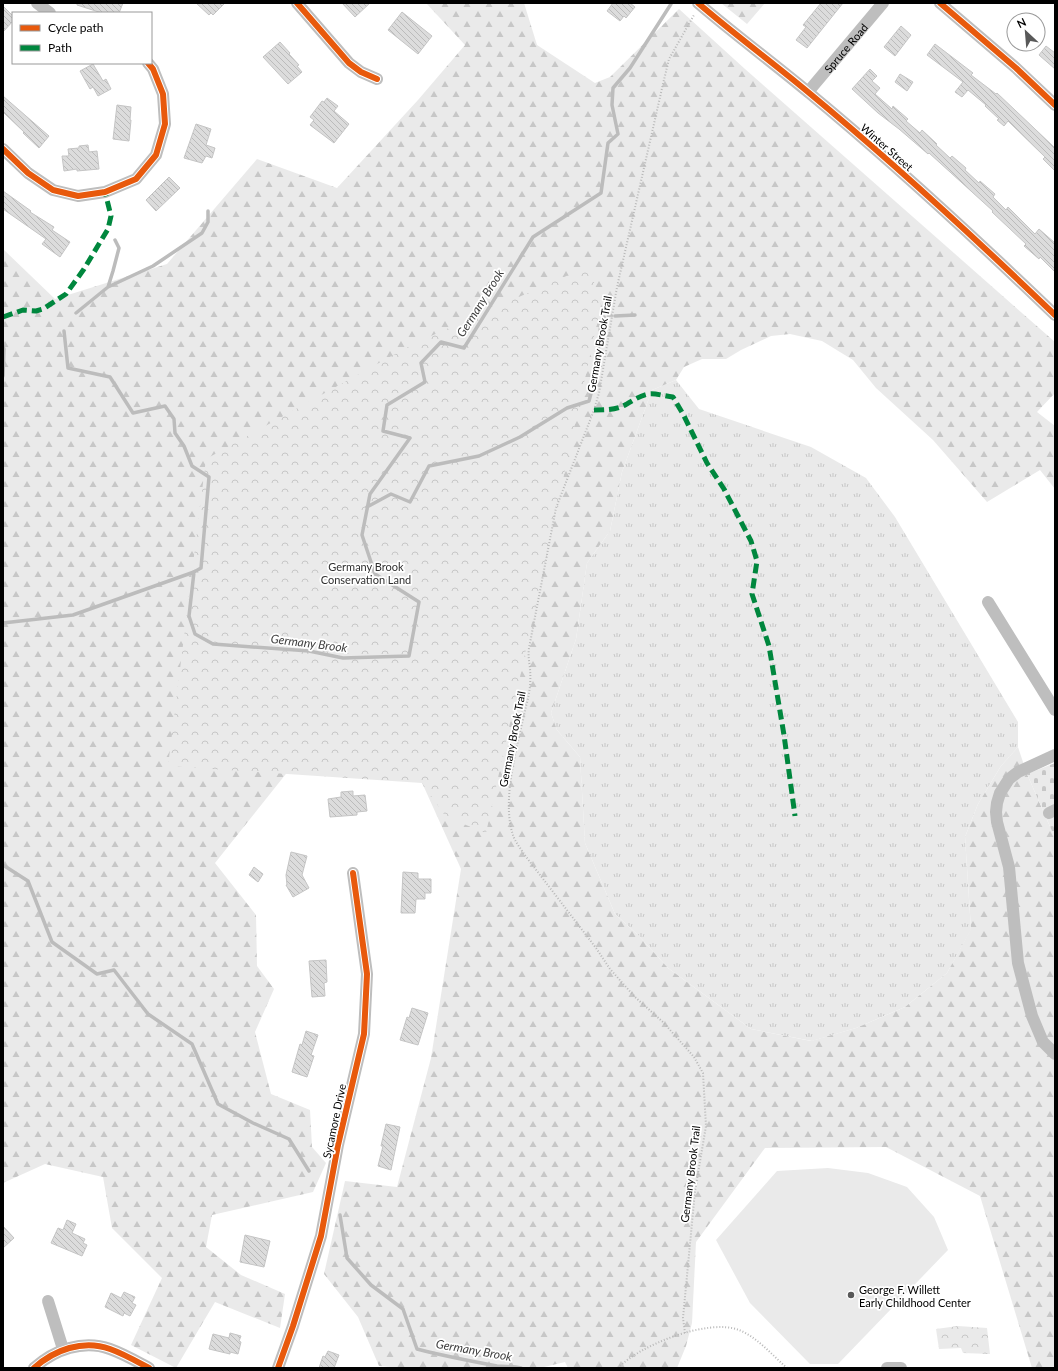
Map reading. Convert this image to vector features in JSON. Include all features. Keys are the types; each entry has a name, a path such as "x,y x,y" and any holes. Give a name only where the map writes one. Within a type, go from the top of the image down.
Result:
{"street":[{"path":"36,3 49,12"},
{"path":"297,3 349,63 361,72 377,79"},
{"name":"Spruce Road","path":"808,92 883,3"},
{"path":"940,3 1016,68 1055,105"},
{"name":"Winter Street","path":"700,5 808,92 911,180 1055,315"},
{"path":"3,149 28,173 53,190 78,196 104,192 136,179 156,154 165,124 163,94 153,69 149,64"},
{"path":"988,602 1055,710"},
{"path":"1055,754 1018,772 1009,779 1000,792 996,812 997,822 1009,867 1018,963 1032,1016 1043,1042 1055,1054"},
{"name":"Sycamore Drive","path":"278,1368 293,1326 321,1236 338,1145 364,1034 367,974 353,873"},
{"path":"48,1301 63,1349"},
{"path":"34,1368 48,1356 63,1349 77,1346 109,1348 149,1368"},
{"path":"887,1368 901,1368"}],"path":[{"path":"618,1368 629,1359 658,1343 685,1333 713,1326 728,1327 740,1330 753,1338 787,1368"}],"green space":[{"path":"426,3 524,3 537,45 595,83 610,77 679,9 1055,342 1055,393 1037,412 1055,426 1055,489 1040,470 987,502 933,440 876,388 853,360 822,341 790,334 771,336 726,359 702,359 684,367 676,380 652,390 622,472 610,531 587,563 576,639 551,713 557,730 580,757 585,843 615,914 638,935 668,968 751,1029 811,1041 856,1028 905,1007 947,973 971,929 965,837 978,804 1001,766 1018,747 1027,774 1055,838 1055,1368 1032,1368 980,1196 886,1147 765,1148 696,1242 692,1323 686,1346 677,1368 568,1368 565,1362 540,1368 402,1368 379,1366 358,1317 324,1274 345,1181 397,1187 431,1058 461,869 414,765 297,760 215,863 256,915 257,966 274,989 255,1032 271,1094 310,1110 312,1147 326,1163 313,1192 212,1215 206,1247 241,1275 285,1294 280,1328 215,1302 176,1368 131,1345 162,1278 112,1228 103,1177 45,1164 3,1183 3,249 55,299 167,264 257,159 337,188 418,100 465,45"},
{"path":"721,3 765,3 747,24"},
{"name":"Germany Brook Conservation Land","path":"589,266 601,305 486,833 446,817 422,783 168,766 206,459 415,343"},
{"path":"676,380 699,409 811,447 866,478 895,517 1018,722 1018,747 1001,766 978,804 965,837 971,930 947,973 905,1007 856,1028 812,1041 751,1029 668,968 638,935 615,914 585,843 580,757 557,730 551,713 576,639 587,563 610,531 622,472 652,390"},
{"path":"1055,763 1055,838 1027,774"},
{"path":"828,1168 868,1173 907,1187 934,1217 948,1250 838,1364 810,1364 750,1303 716,1240 777,1171"},
{"path":"958,1326 987,1328 990,1354 963,1353 961,1348 939,1349 936,1329"}],"building":[{"path":"77,3 123,3 119,12 99,12 77,5"},
{"path":"196,3 225,3 213,15 211,13 209,15"},
{"path":"342,3 370,3 355,17"},
{"path":"613,3 630,3 635,7 626,18 624,16 620,21 607,11"},
{"path":"821,3 843,3 807,48 796,40 806,27 803,25"},
{"path":"3,6 12,15 12,22 3,32"},
{"path":"402,12 432,36 418,54 388,30"},
{"path":"901,26 911,35 895,56 884,47"},
{"path":"280,42 299,65 297,66 302,72 288,84 263,57"},
{"path":"935,44 973,73 971,75 996,94 997,93 1054,147 1055,146 1055,171 1043,159 1045,157 1008,121 1004,126 985,106 986,105 968,90 962,97 955,92 963,82 927,55"},
{"path":"1046,46 1055,53 1055,69 1039,55 1041,52 1046,52"},
{"path":"93,64 103,81 106,79 111,89 98,96 93,87 90,89 80,71"},
{"path":"870,69 877,76 872,81 880,88 875,94 892,109 893,106 908,119 906,121 920,133 922,130 950,158 952,156 966,168 965,170 979,183 980,181 995,194 993,197 1006,210 1008,207 1035,234 1039,229 1055,243 1055,272 1040,257 1039,259 1024,246 1026,244 992,212 993,211 929,153 928,154 878,113 852,89"},
{"path":"900,74 913,82 907,91 895,82"},
{"path":"3,96 49,136 39,148 3,112"},
{"path":"327,98 338,106 334,111 349,124 334,143 310,125 314,120 310,117 322,101 324,102"},
{"path":"117,105 131,107 129,141 113,139"},
{"path":"196,124 211,129 206,145 215,148 212,158 206,156 202,163 184,158"},
{"path":"88,145 89,152 97,151 99,169 77,171 77,169 64,171 62,156 69,156 68,149"},
{"path":"169,177 180,188 156,211 146,200"},
{"path":"3,191 31,211 30,212 54,227 52,230 70,242 60,257 42,244 46,239 3,209"},
{"path":"353,791 353,796 365,795 367,811 357,812 357,815 330,817 328,799 341,797 341,792"},
{"path":"291,852 307,856 302,875 309,888 293,897 286,885 286,875"},
{"path":"254,867 263,874 258,882 249,875"},
{"path":"403,872 418,873 418,879 431,879 431,893 425,893 425,899 416,899 415,913 401,913"},
{"path":"326,960 327,982 324,983 325,996 312,997 309,961"},
{"path":"412,1008 428,1013 418,1045 400,1040 407,1017 409,1018"},
{"path":"306,1031 318,1035 311,1055 314,1056 307,1077 292,1072 300,1044 302,1045"},
{"path":"386,1124 400,1127 391,1170 378,1166"},
{"path":"67,1220 76,1224 72,1233 85,1239 83,1243 87,1245 82,1256 51,1243 58,1228 63,1230"},
{"path":"3,1226 14,1238 3,1248"},
{"path":"245,1235 270,1241 264,1267 240,1262"},
{"path":"124,1292 135,1297 132,1303 136,1305 130,1316 124,1313 123,1316 105,1307 111,1293 121,1298"},
{"path":"230,1333 241,1336 238,1354 230,1352 230,1354 209,1349 213,1334 229,1338"},
{"path":"328,1351 339,1355 334,1368 319,1368 323,1356 325,1357"}],"waterway":[{"name":"Germany Brook","path":"3,623 73,615 194,572 189,616 195,634 213,644 309,651 343,658 409,656 419,602 375,574 362,535 370,494 410,438 383,431 387,405 425,382 421,363 441,342 464,348 533,237 601,193 608,143 618,134 612,105 613,88 630,68 671,4"},
{"path":"108,287 153,266 202,233 208,222 208,211"},
{"path":"76,313 108,287 119,248 115,240"},
{"path":"615,316 635,315"},
{"path":"598,352 601,323 604,317"},
{"path":"64,331 68,368 110,377 133,413 165,406 174,419 175,433 184,446 192,466 209,477 201,568 194,572"},
{"path":"3,346 3,376"},
{"path":"367,507 391,494 410,502 429,466 479,456 520,437 567,408 589,401 596,365"},
{"name":"Germany Brook","path":"3,865 28,881 52,942 97,974 114,970 148,1014 192,1044 218,1104 253,1123 289,1139 309,1171"},
{"name":"Germany Brook","path":"340,1215 347,1258 371,1285 403,1309 417,1349 497,1366 521,1368"}],"marked path":[{"path":"3,317 23,310 36,311 43,309 66,294 84,269 108,229 111,216 105,192"},
{"path":"594,410 617,408 648,394 673,397 707,463 724,489 751,541 757,561 752,594 769,646 784,735 795,816"}],"cycle path":[{"path":"297,3 349,63 361,72 377,79"},
{"path":"698,3 808,92 903,173 1055,315"},
{"path":"940,3 1016,68 1055,105"},
{"path":"3,149 28,173 53,190 78,196 105,192 136,179 156,155 165,124 163,94 153,69 149,64"},
{"path":"278,1368 293,1326 321,1236 338,1145 364,1034 367,974 353,873"},
{"path":"34,1368 60,1351 90,1345 110,1349 149,1368"}],"place":[{"name":"George F. Willett Early Childhood Center","path":"851,1295"}]}
